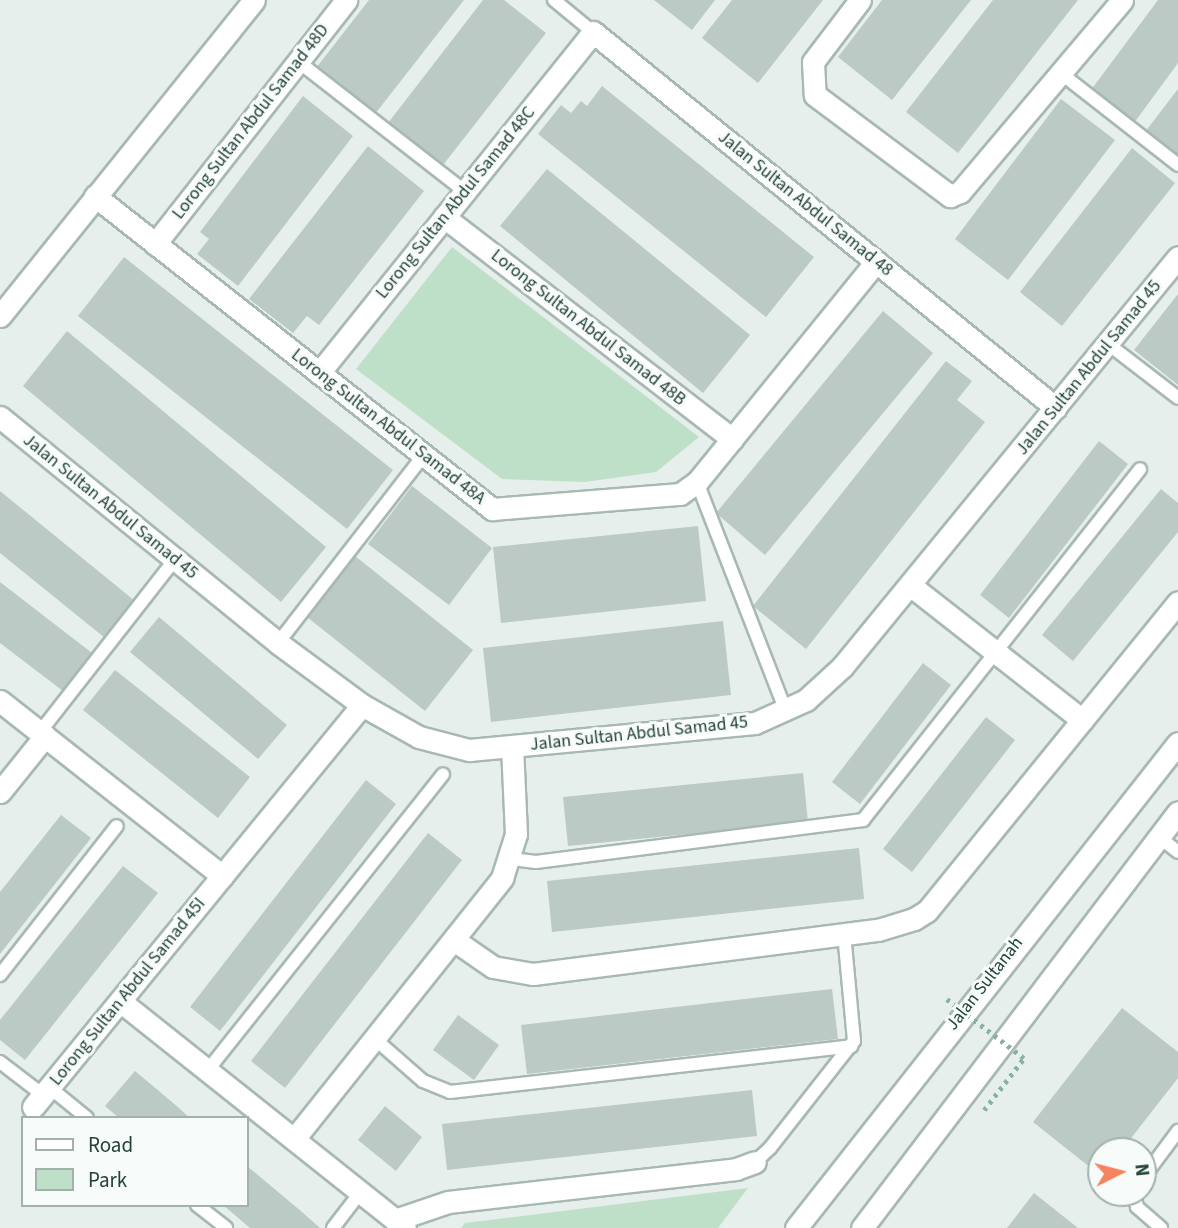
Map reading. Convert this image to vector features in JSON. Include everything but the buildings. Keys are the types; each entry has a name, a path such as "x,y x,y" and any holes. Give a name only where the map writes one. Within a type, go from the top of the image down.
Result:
{"street":[{"path":"0,316 254,0"},
{"name":"Lorong Sultan Abdul Samad 48D","path":"155,244 300,62 345,0"},
{"path":"860,0 813,62 811,79 815,95 950,196 960,192 1063,75 1122,0"},
{"name":"Lorong Sultan Abdul Samad 48C","path":"319,373 593,32"},
{"name":"Jalan Sultan Abdul Samad 48","path":"593,32 1056,408"},
{"name":"Lorong Sultan Abdul Samad 48A","path":"94,196 492,509 680,494 697,482 876,262"},
{"name":"Lorong Sultan Abdul Samad 48B","path":"444,217 732,439"},
{"name":"Jalan Sultan Abdul Samad 45","path":"0,417 278,643 362,705 419,737 444,746 469,750 755,723 806,700 842,667 1178,257"},
{"path":"910,585 1082,720"},
{"path":"454,940 493,967 533,974 898,926 927,911 1178,601"},
{"path":"0,701 222,876"},
{"name":"Lorong Sultan Abdul Samad 45I","path":"42,1096 362,705"},
{"path":"0,792 42,734"},
{"name":"Jalan Sultanah","path":"796,1228 1178,743"},
{"path":"293,1139 492,894 512,859 518,816 512,746"},
{"path":"862,1228 1178,811"},
{"path":"120,1001 400,1224 448,1202 736,1169 755,1162"}],"lane":[{"name":"Jalan Sultan Abdul Samad 48","path":"554,0 593,32"},
{"path":"300,62 466,192"},
{"path":"1063,75 1178,165"},
{"path":"1108,344 1178,398"},
{"path":"278,643 424,456"},
{"path":"512,859 536,862 863,820 1140,469"},
{"path":"697,482 785,709"},
{"path":"42,734 175,559"},
{"path":"207,1071 443,774"},
{"path":"0,975 117,826"},
{"path":"1159,837 1178,852"},
{"path":"755,1162 851,1046 856,1025 844,934"},
{"path":"375,1039 423,1081 450,1092 851,1046"},
{"path":"0,1062 42,1096 84,1116"},
{"path":"1157,1159 1178,1131"},
{"path":"333,1228 360,1193"},
{"path":"200,1207 226,1228"},
{"path":"1137,1207 1161,1228"}],"path":[{"path":"947,999 1024,1058 984,1110"}],"green space":[{"path":"452,247 699,437 656,472 585,482 502,479 356,369"},
{"path":"748,1188 718,1228 461,1228 465,1223"}]}
